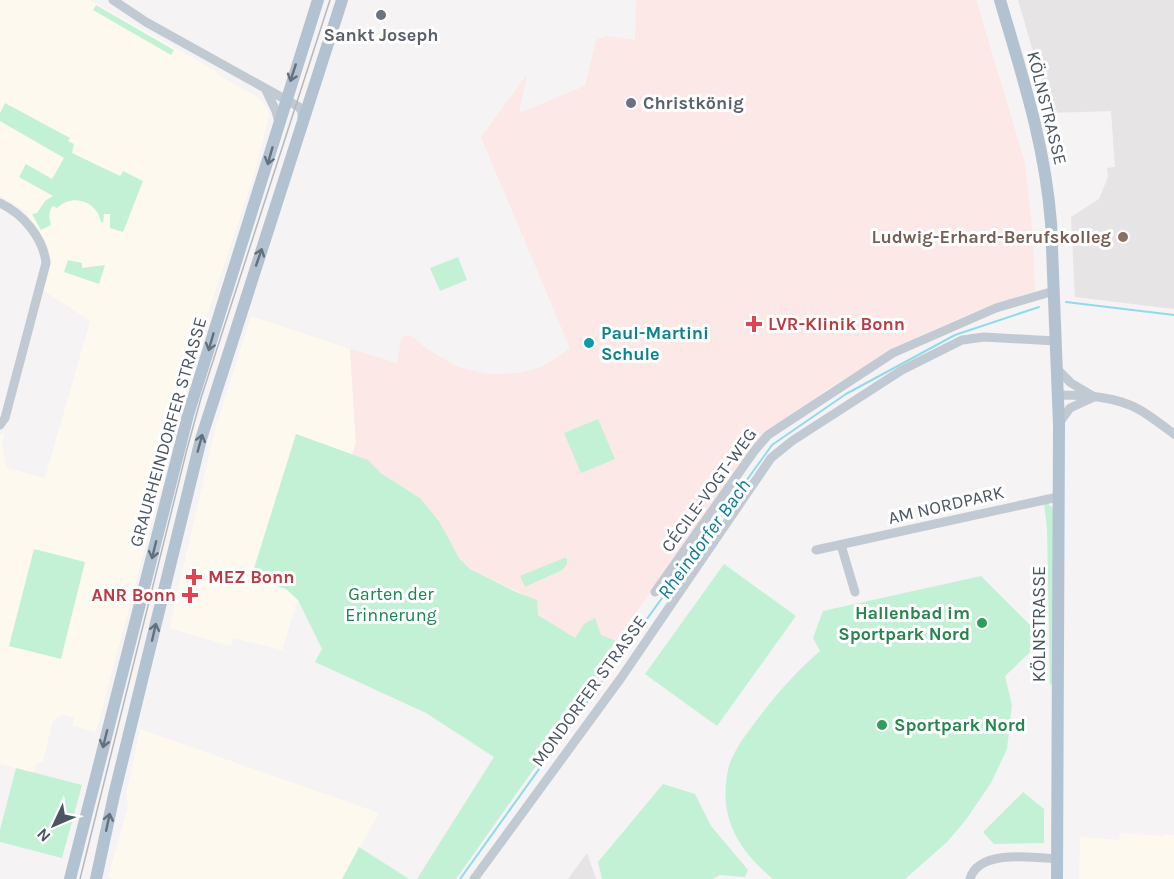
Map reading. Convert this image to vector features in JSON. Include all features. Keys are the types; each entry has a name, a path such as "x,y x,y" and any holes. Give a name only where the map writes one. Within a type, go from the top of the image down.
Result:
{"main road":[{"name":"GRAURHEINDORFER STRASSE","path":"70,879 188,415 285,99 318,0"},
{"name":"GRAURHEINDORFER STRASSE","path":"96,879 114,795 201,439 342,0"},
{"name":"KÖLNSTRASSE","path":"1000,0 1035,120 1049,191 1059,425 1057,879"}],"street":[{"path":"113,0 146,22 299,107 302,112 301,125"},
{"path":"265,88 279,122"},
{"path":"299,107 310,98"},
{"path":"0,203 29,225 42,247 46,263 5,418 0,425"},
{"name":"CÉCILE-VOGT-WEG","path":"655,592 768,435 893,353 996,308 1054,291"},
{"name":"MONDORFER STRASSE","path":"474,879 621,678 771,458 792,441 902,370 962,340 984,337 1056,341"},
{"path":"1057,369 1071,383 1095,397"},
{"path":"1058,394 1095,397 1139,409 1174,434"},
{"path":"1059,425 1071,408 1095,397"},
{"name":"AM NORDPARK","path":"816,550 1058,497"},
{"path":"842,545 855,592"},
{"path":"970,879 975,869 990,860 1015,857 1057,859"}],"shaded area":[{"path":"0,0 90,0 259,98 268,109 269,117 254,175 206,319 96,732 72,726 74,718 63,715 53,721 43,761 36,764 34,773 0,764 0,435 5,433 2,446 7,468 45,478 90,321 44,291 52,260 45,240 25,211 0,196"},
{"name":"LVR-Klinik Bonn","path":"636,0 976,0 1025,163 1032,227 1035,291 974,312 919,336 834,385 769,432 747,455 603,659 538,614 536,600 470,569 459,558 439,521 420,498 382,474 368,460 352,455 356,443 350,349 397,363 401,340 404,336 411,336 427,349 458,367 488,374 504,374 541,367 570,348 481,137 527,75 519,113 585,86 596,40 608,36 635,40"},
{"path":"1018,0 1174,0 1174,309 1075,297 1071,217 1099,199 1108,177 1107,168 1115,167 1111,111 1051,113"},
{"path":"251,316 350,349 356,443 352,455 296,434 251,578 286,589 298,600 282,650 233,638 231,646 169,628 215,430"},
{"path":"140,729 379,813 342,879 113,879 108,877 128,807 126,795"},
{"path":"1120,833 1174,835 1174,879 1079,879 1080,837 1119,840"},
{"path":"587,853 596,879 568,879"}],"green space":[{"path":"96,5 174,50 171,55 93,10"},
{"path":"5,103 70,138 68,141 74,144 72,153 120,176 123,171 143,181 123,232 110,228 110,214 104,214 103,223 90,204 77,200 63,203 57,208 53,206 49,215 51,225 41,230 32,214 37,213 45,201 53,196 19,177 26,164 52,179 64,158 0,121 0,113"},
{"path":"458,257 467,280 440,291 430,268"},
{"path":"68,260 82,263 82,268 105,265 99,284 64,272"},
{"path":"598,419 615,459 581,473 564,433"},
{"name":"Garten der Erinnerung","path":"296,434 368,460 382,474 420,498 439,521 459,558 470,569 537,600 538,615 575,638 584,624 595,618 601,635 616,641 603,659 608,664 456,879 417,879 494,757 426,713 315,662 322,649 298,600 286,589 251,578"},
{"path":"1047,503 1053,508 1053,683 1050,685 1047,527 1044,504"},
{"path":"34,549 85,562 61,659 9,646"},
{"path":"567,558 567,564 562,570 525,587 520,576"},
{"path":"724,564 796,616 717,726 645,674"},
{"name":"Sportpark Nord","path":"981,576 1044,639 1005,676 1012,705 1007,749 991,783 965,821 947,842 905,879 773,879 744,849 731,825 726,799 728,771 738,747 767,707 820,651 813,638 823,611"},
{"path":"16,768 82,785 62,858 0,842 0,830"},
{"path":"663,784 695,794 711,826 748,870 745,877 720,875 712,879 602,879 598,862"},
{"path":"1023,792 1044,809 1044,843 994,844 983,832"},
{"path":"359,847 409,879 342,879"}],"waterway":[{"name":"Rheindorfer Bach","path":"1066,302 1174,315"},
{"name":"Rheindorfer Bach","path":"460,879 772,445 846,394 955,335 1039,307"}],"tram line":[{"path":"80,879 201,398 330,0"}],"place":[{"name":"Sankt Joseph","path":"381,15"},
{"name":"Christkönig","path":"631,103"},
{"name":"Ludwig-Erhard-Berufskolleg","path":"1123,237"},
{"name":"LVR-Klinik Bonn","path":"754,324"},
{"name":"Paul-Martini Schule","path":"589,343"},
{"name":"MEZ Bonn","path":"194,577"},
{"name":"ANR Bonn","path":"190,595"},
{"name":"Hallenbad im Sportpark Nord","path":"982,623"},
{"name":"Sportpark Nord","path":"882,725"}]}
